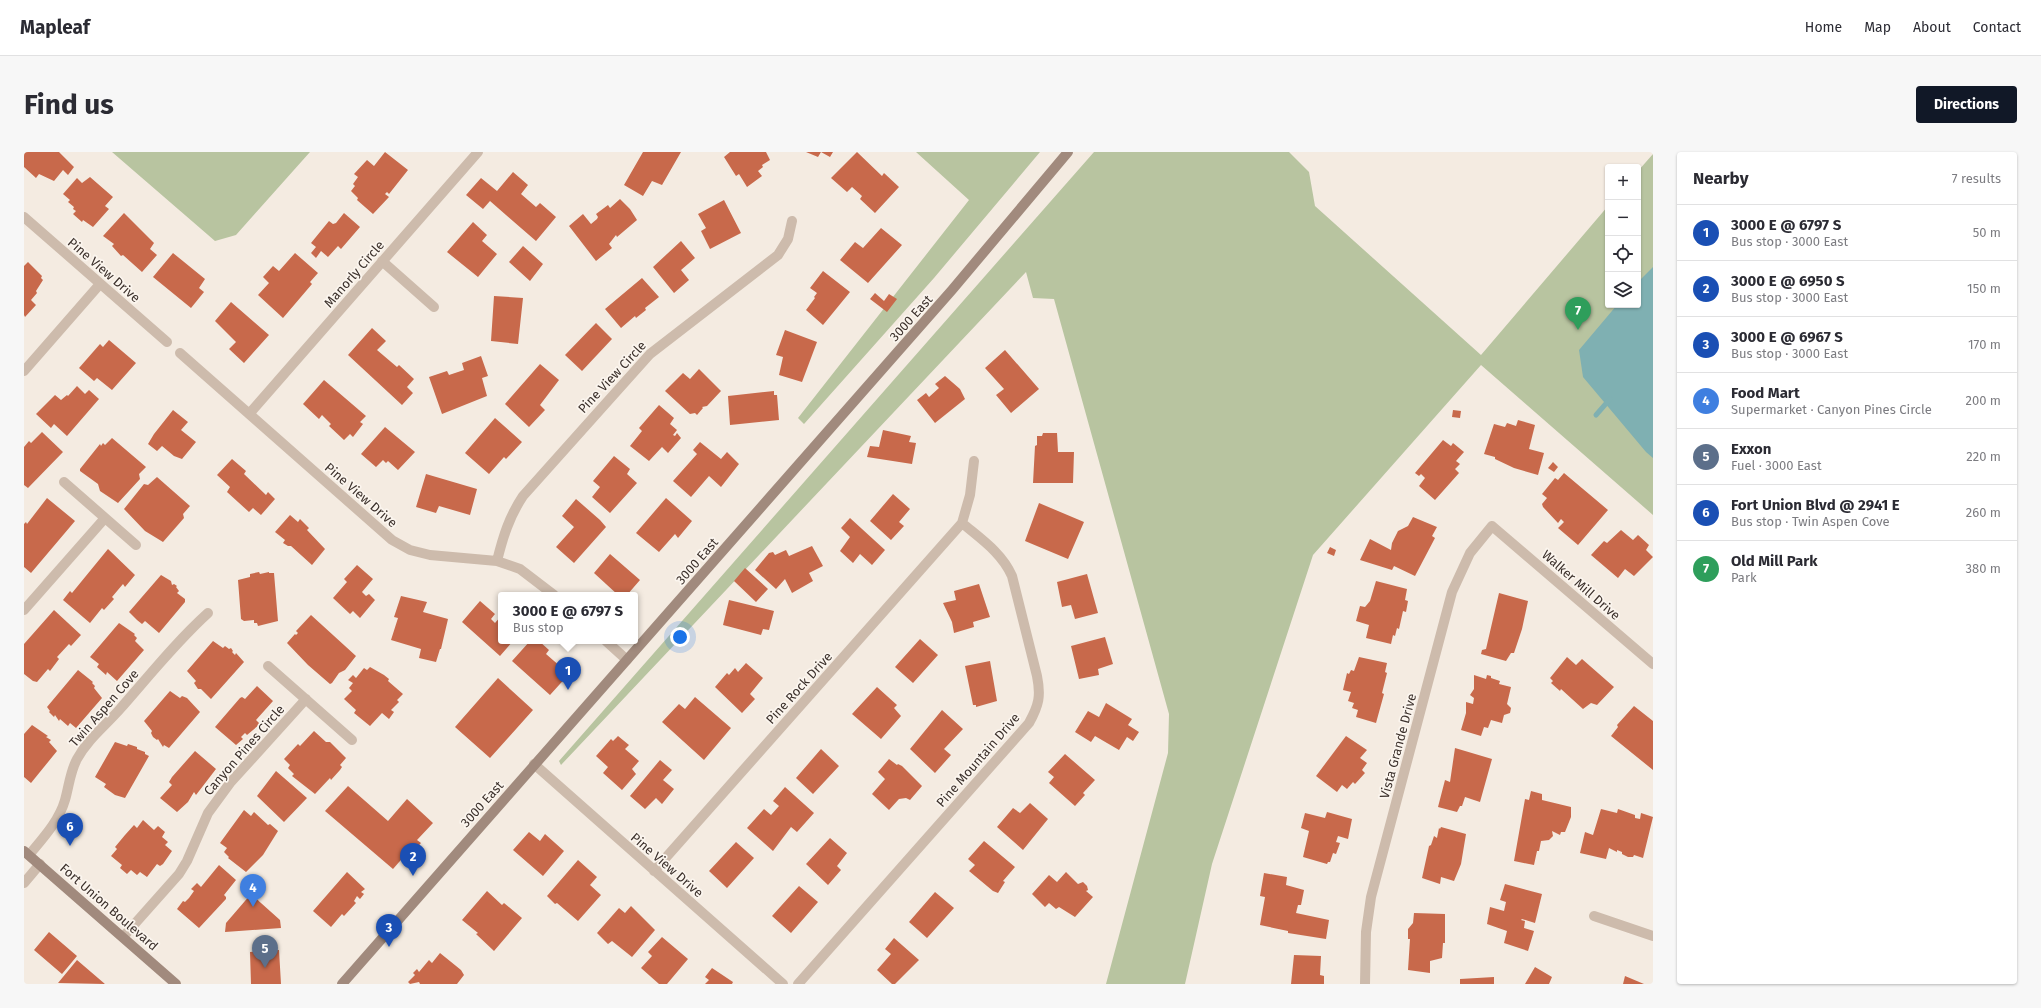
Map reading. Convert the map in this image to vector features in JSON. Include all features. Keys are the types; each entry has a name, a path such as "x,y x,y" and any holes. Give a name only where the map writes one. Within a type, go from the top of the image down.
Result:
{"main road":[{"name":"3000 East","path":"342,984 957,285 1068,152"},
{"name":"Fort Union Boulevard","path":"26,853 176,984"}],"street":[{"name":"Manorly Circle","path":"249,414 478,152"},
{"name":"Pine View Drive","path":"24,217 167,342"},
{"name":"Pine View Circle","path":"497,561 504,532 514,509 528,490 650,354 778,255 788,239 792,220"},
{"path":"382,261 434,307"},
{"path":"24,371 100,284"},
{"name":"Pine View Drive","path":"180,353 392,540 410,550 430,555 497,561 520,568 550,592"},
{"path":"962,523 970,495 974,461"},
{"path":"64,482 136,545"},
{"path":"24,610 105,518"},
{"name":"Pine Rock Drive","path":"654,871 962,523"},
{"name":"Pine Mountain Drive","path":"798,984 1029,722 1037,708 1040,692 1038,681 1012,576 1006,564 998,554 962,523"},
{"name":"Walker Mill Drive","path":"1492,526 1653,664"},
{"name":"Vista Grande Drive","path":"1364,984 1366,932 1371,897 1452,592 1470,553 1492,526"},
{"name":"Twin Aspen Cove","path":"26,853 58,818 74,766 88,741 119,711 190,629 208,612"},
{"path":"609,644 627,660"},
{"path":"268,666 352,740"},
{"name":"Canyon Pines Circle","path":"123,937 179,874 187,861 208,813 230,783 306,699"},
{"name":"Pine View Drive","path":"534,764 783,984"},
{"path":"24,883 40,864"},
{"path":"1594,916 1653,936"}],"green space":[{"path":"112,152 310,152 236,235 215,241"},
{"path":"916,152 1040,152 934,278 804,424 798,418 969,200"},
{"path":"1094,152 1289,152 1309,172 1315,206 1481,355 1605,210 1605,308 1641,308 1641,168 1653,154 1653,515 1481,365 1313,555 1212,864 1185,984 1106,984 1168,753 1169,714 1054,299 1033,298 1026,272 561,765 559,761"}],"water":[{"path":"1653,267 1653,458 1646,452 1583,377 1579,350 1614,308 1641,308 1641,279"}],"building":[{"path":"24,152 59,152 74,167 68,175 63,170 54,181 39,174 36,178 24,167"},
{"path":"385,152 408,170 389,194 387,192 385,194 389,197 373,214 357,200 358,198 351,191 355,186 353,184 358,177 354,174 367,160 374,166"},
{"path":"643,152 681,152 662,185 652,181 643,196 624,185"},
{"path":"730,152 766,152 770,160 762,165 763,167 758,171 762,176 747,187 739,174 736,176 724,157"},
{"path":"806,152 821,152 818,157"},
{"path":"821,152 833,152 830,157"},
{"path":"857,152 882,176 884,173 899,187 875,213 860,199 862,196 852,187 847,192 831,178"},
{"path":"513,172 528,185 521,194 536,207 540,203 556,217 536,241 490,201 483,209 466,195 481,178 497,191"},
{"path":"90,177 113,197 105,206 109,209 93,227 83,220 82,222 73,214 76,211 73,209 74,207 68,202 70,200 63,194 77,178 82,183"},
{"path":"620,199 630,209 637,220 617,237 616,235 609,244 612,248 596,261 569,226 583,214 591,224 598,217 596,214 608,205 610,208"},
{"path":"724,200 741,233 710,249 701,231 706,228 698,214"},
{"path":"124,213 154,243 150,249 157,255 142,272 123,255 121,256 112,246 114,244 103,236"},
{"path":"344,213 360,227 341,249 338,246 328,257 321,251 316,258 311,253 316,247 311,243 329,221 333,224 336,223"},
{"path":"473,222 487,235 482,241 497,254 478,277 447,252"},
{"path":"881,228 902,245 868,283 840,260 855,242 863,248"},
{"path":"681,241 695,258 681,270 689,280 674,293 653,267"},
{"path":"523,246 543,264 530,281 509,262"},
{"path":"173,253 205,279 199,288 204,292 191,308 153,277"},
{"path":"295,253 318,273 310,282 312,284 283,318 258,295 269,283 263,277 273,266 279,271"},
{"path":"28,262 42,276 41,278 43,280 36,291 37,293 31,300 36,305 25,317 24,266"},
{"path":"823,271 850,292 823,325 806,310 817,293 810,288"},
{"path":"642,278 659,297 645,308 646,310 636,318 635,316 621,328 605,309"},
{"path":"875,293 884,301 889,294 897,299 887,312 870,299"},
{"path":"494,296 523,298 518,344 491,341"},
{"path":"231,302 269,335 244,363 229,349 236,342 215,321"},
{"path":"596,323 612,339 582,371 565,355"},
{"path":"372,328 386,341 377,350 397,367 399,365 414,379 407,387 413,393 402,405 348,355"},
{"path":"785,330 817,342 802,382 779,375 783,357 776,355"},
{"path":"109,340 136,363 112,390 97,378 94,381 79,368 100,344 103,347"},
{"path":"1005,350 1039,389 1011,413 996,395 1004,389 985,368"},
{"path":"481,356 488,376 482,378 487,396 442,414 429,377 447,371 449,375 464,370 462,363"},
{"path":"540,364 559,380 540,405 545,410 529,427 505,404"},
{"path":"699,369 721,391 707,406 702,407 703,408 697,415 695,413 690,414 665,391 683,373 690,379"},
{"path":"945,376 960,389 965,399 935,423 917,400 926,393 929,397 939,388 935,384"},
{"path":"324,380 366,416 360,422 363,424 353,437 350,434 344,440 329,426 331,424 322,415 319,419 303,404"},
{"path":"77,386 85,394 89,390 99,399 67,436 54,424 51,428 36,414 55,395 61,400 67,395 68,396"},
{"path":"774,391 774,395 777,395 779,420 730,425 728,396"},
{"path":"659,405 674,418 670,424 677,430 673,435 675,436 677,433 681,438 668,453 662,447 649,461 630,446 642,431 639,428"},
{"path":"173,410 188,422 181,430 196,442 182,459 174,456 162,446 157,451 148,444"},
{"path":"1453,410 1461,411 1460,418 1452,417"},
{"path":"495,418 522,442 506,459 504,457 489,474 465,453"},
{"path":"1518,420 1535,425 1529,449 1544,453 1538,475 1514,468 1495,459 1495,457 1484,454 1494,424 1505,427 1507,423 1516,426"},
{"path":"385,427 415,452 398,470 388,461 386,463 383,460 376,467 361,454"},
{"path":"883,430 911,436 909,442 916,443 912,464 867,457 870,446 879,447"},
{"path":"42,432 63,452 28,488 24,485 24,447 29,441 31,443"},
{"path":"1043,433 1057,433 1058,452 1074,452 1073,483 1033,483 1037,436 1042,436"},
{"path":"112,438 146,467 139,474 140,479 118,503 100,491 98,484 80,471 100,444 101,446 103,443 105,445"},
{"path":"1443,440 1451,446 1453,443 1464,452 1456,461 1460,464 1455,469 1459,473 1435,500 1419,486 1425,478 1421,474 1419,476 1415,473"},
{"path":"700,442 721,459 727,452 739,464 721,487 709,476 691,497 673,481 697,454 693,450"},
{"path":"614,456 630,469 627,474 637,483 610,513 592,497 600,487 593,481"},
{"path":"232,459 246,471 244,474 266,495 268,492 275,499 261,515 253,508 249,512 227,492 230,487 217,475"},
{"path":"1553,462 1558,467 1554,472 1548,468"},
{"path":"1564,473 1608,510 1578,545 1558,528 1564,522 1561,519 1558,523 1542,504 1547,498 1542,494 1555,478 1558,480"},
{"path":"426,474 477,489 470,515 439,506 436,513 416,507"},
{"path":"157,477 190,506 183,514 184,518 163,542 145,531 124,509 144,484 148,485"},
{"path":"893,494 910,509 899,522 904,526 891,540 870,521"},
{"path":"47,498 75,521 31,573 24,567 24,524 26,522 27,524"},
{"path":"666,498 692,521 678,538 675,534 659,552 636,533"},
{"path":"576,499 606,527 574,563 556,547 574,527 562,516"},
{"path":"1039,503 1084,522 1068,559 1025,541"},
{"path":"290,515 298,522 300,519 309,528 307,530 325,549 312,565 291,546 283,543 285,540 275,532"},
{"path":"1413,517 1437,527 1432,536 1435,538 1415,576 1394,566 1392,570 1360,560 1370,539 1391,550 1392,543 1398,531 1408,526"},
{"path":"850,518 885,550 872,565 860,554 853,563 840,551 850,537 841,528"},
{"path":"1621,530 1633,540 1638,535 1649,545 1646,550 1653,557 1634,576 1625,569 1618,578 1591,555 1604,541 1607,543"},
{"path":"812,546 823,566 809,573 813,581 792,593 785,579 776,589 755,570 769,553 773,552 775,555 786,550 789,556"},
{"path":"1330,547 1336,550 1334,556 1327,553"},
{"path":"108,549 135,575 125,587 123,584 112,597 114,599 104,610 102,608 90,623 63,600 70,591 72,593"},
{"path":"610,554 640,580 630,592 615,592 594,573"},
{"path":"357,565 373,579 362,592 366,596 369,594 375,600 360,618 353,611 350,614 333,598 347,582 344,579"},
{"path":"745,568 768,589 756,602 734,581"},
{"path":"259,572 260,574 269,572 274,573 278,621 258,626 257,623 254,623 254,620 244,621 241,619 238,580 250,577 250,574"},
{"path":"1087,574 1098,613 1075,619 1071,605 1062,607 1057,582"},
{"path":"161,575 171,581 172,585 174,584 177,586 176,587 179,591 177,593 185,599 185,602 159,633 145,621 142,624 129,612"},
{"path":"1376,581 1407,589 1405,600 1408,601 1406,612 1403,611 1399,629 1397,628 1395,636 1393,635 1391,644 1366,638 1369,625 1356,621 1360,606 1365,607 1370,601"},
{"path":"979,584 990,617 973,622 974,627 954,633 952,622 943,603 956,600 954,591"},
{"path":"1499,593 1528,601 1522,629 1514,653 1511,653 1506,661 1481,654 1482,650 1486,649"},
{"path":"401,596 427,602 423,612 448,619 441,649 436,662 419,658 421,649 391,640 398,618 394,617"},
{"path":"729,600 774,611 769,630 763,629 761,635 723,625"},
{"path":"480,601 495,614 491,619 495,623 498,620 498,644 510,644 500,656 462,622"},
{"path":"54,610 81,635 71,646 69,644 57,657 59,659 50,671 48,669 37,682 33,681 24,674 24,644"},
{"path":"311,615 356,656 345,670 339,673 330,684 308,665 287,643 295,634 296,635 298,633 296,631"},
{"path":"119,623 135,634 134,635 137,638 135,641 144,650 117,681 107,672 106,675 97,667 99,664 90,657"},
{"path":"1105,637 1113,664 1098,669 1099,675 1079,679 1071,646"},
{"path":"920,639 938,655 913,683 895,667"},
{"path":"213,641 223,648 225,646 229,649 231,648 233,651 232,652 235,655 236,653 244,662 211,699 201,689 198,689 194,683 196,681 187,671"},
{"path":"527,644 542,644 549,650 546,654 569,674 550,695 512,661"},
{"path":"1359,657 1387,663 1385,672 1387,673 1382,693 1384,694 1376,723 1356,717 1358,710 1352,708 1354,703 1348,701 1351,692 1343,690 1347,673 1349,674 1351,670 1354,671"},
{"path":"1567,657 1576,665 1582,659 1614,687 1597,705 1591,703 1583,709 1561,689 1560,691 1551,683 1553,681 1550,678"},
{"path":"990,661 997,701 976,707 976,705 973,705 965,666"},
{"path":"746,663 763,678 750,694 755,699 742,713 715,687 727,673 729,675 735,668 738,672"},
{"path":"370,667 389,679 388,681 403,694 397,700 399,702 391,710 394,712 389,719 382,713 370,726 354,713 356,710 344,699 352,691 349,688 353,683 348,680 353,675 356,678 364,668 367,670"},
{"path":"78,670 93,682 92,683 95,686 94,688 102,698 76,728 70,723 68,726 60,719 59,721 55,715 54,717 49,712 50,711 47,707"},
{"path":"1474,675 1486,679 1487,675 1491,676 1491,678 1500,681 1499,684 1511,687 1507,704 1511,708 1510,713 1504,715 1502,723 1491,720 1488,728 1484,727 1481,736 1461,730 1466,713 1466,702 1473,704 1474,698 1470,695 1474,689"},
{"path":"498,678 533,710 490,758 455,727"},
{"path":"257,686 273,701 256,720 260,724 247,735 245,733 241,737 243,739 236,745 215,727 240,698 242,697 245,699"},
{"path":"877,687 897,705 894,708 901,716 881,739 852,714"},
{"path":"170,691 180,698 182,696 187,698 200,712 169,748 164,745 163,747 158,739 157,740 153,737 151,733 152,731 144,721"},
{"path":"695,697 731,728 704,760 662,722 679,704 685,709"},
{"path":"1106,703 1132,719 1128,725 1139,732 1133,741 1127,737 1119,750 1095,736 1091,742 1075,732 1088,711 1099,717"},
{"path":"1634,706 1653,721 1653,770 1611,736 1618,727 1617,725"},
{"path":"942,710 963,729 944,749 951,755 935,773 910,749"},
{"path":"32,725 48,736 46,737 51,740 49,742 57,751 31,783 24,777 24,734"},
{"path":"314,731 326,742 330,742 346,758 340,765 342,767 340,770 315,794 292,776 294,774 288,768 290,765 284,759 298,744 300,746"},
{"path":"618,736 629,745 625,749 639,761 632,769 636,774 622,790 603,773 608,767 596,756 611,739 613,741"},
{"path":"1346,736 1367,750 1360,758 1367,763 1362,770 1365,773 1355,784 1353,782 1347,789 1342,785 1337,792 1316,776"},
{"path":"115,742 127,746 128,744 137,747 137,749 145,752 145,754 149,756 125,798 115,795 104,787 106,784 95,777"},
{"path":"1455,748 1492,759 1480,802 1465,797 1462,806 1460,806 1457,812 1438,807 1445,780 1450,782"},
{"path":"821,749 839,766 813,794 796,778"},
{"path":"195,751 216,769 196,795 194,792 188,802 177,812 160,798 172,785 169,782 172,777"},
{"path":"1065,754 1095,780 1083,793 1085,795 1075,806 1049,783 1054,777 1048,772"},
{"path":"889,759 897,765 902,766 922,786 910,800 906,798 899,799 889,810 872,794 885,779 878,772"},
{"path":"660,760 672,770 663,780 674,789 662,804 656,798 645,809 630,796"},
{"path":"276,771 307,798 284,822 257,796"},
{"path":"348,786 388,821 407,799 433,823 417,840 421,843 410,855 407,853 393,869 325,811"},
{"path":"785,787 814,813 797,832 791,827 773,851 747,828 764,809 771,815 779,806 773,801"},
{"path":"1531,791 1542,794 1542,800 1571,807 1571,817 1565,832 1561,832 1560,835 1552,831 1553,836 1549,840 1541,841 1534,865 1514,861 1525,799 1529,800"},
{"path":"1030,803 1048,819 1023,850 997,827 1013,808 1020,813"},
{"path":"1601,809 1617,813 1618,809 1635,815 1635,818 1640,819 1641,813 1653,817 1643,858 1634,855 1633,857 1628,857 1622,854 1622,852 1617,850 1617,852 1609,848 1606,859 1580,853 1585,832 1593,835"},
{"path":"244,810 251,816 254,812 268,825 270,824 278,831 263,855 246,872 228,858 229,857 224,852 227,848 220,843"},
{"path":"1327,812 1352,819 1348,839 1338,836 1336,842 1340,843 1336,854 1333,853 1330,862 1327,864 1303,857 1309,831 1301,828 1305,813 1325,818"},
{"path":"143,820 154,830 158,826 165,832 162,837 168,842 165,845 172,851 163,864 160,866 157,864 147,877 140,872 137,875 131,870 127,874 120,868 122,865 111,856 117,849 115,847 125,835 134,825 137,828"},
{"path":"1441,827 1466,834 1461,864 1454,881 1441,877 1440,884 1422,878 1429,846 1431,845 1434,836 1437,838 1439,828 1440,829"},
{"path":"529,832 540,841 545,834 564,851 543,876 513,850"},
{"path":"830,838 847,853 837,866 841,870 828,885 806,864"},
{"path":"984,841 1015,867 1003,881 1005,882 998,893 993,891 969,871 975,865 968,859"},
{"path":"736,842 754,858 727,888 709,871"},
{"path":"578,860 597,877 590,885 601,895 578,921 557,903 555,904 547,896"},
{"path":"219,865 236,880 224,895 226,899 199,928 177,909 194,891 191,889 197,883 201,887"},
{"path":"347,872 365,889 361,892 364,894 360,899 357,896 354,901 356,903 344,916 342,914 331,927 313,911"},
{"path":"1066,872 1078,884 1083,882 1087,886 1088,890 1086,891 1093,897 1075,917 1059,907 1056,909 1049,903 1045,907 1032,894 1049,875 1057,882"},
{"path":"1264,873 1287,877 1286,885 1304,890 1301,905 1298,905 1296,913 1329,920 1326,939 1288,933 1288,931 1260,925 1265,897 1260,896"},
{"path":"1505,884 1542,894 1535,923 1521,920 1525,921 1524,928 1534,931 1528,951 1504,943 1507,931 1487,924 1490,907 1504,911 1506,902 1500,900"},
{"path":"799,886 818,902 791,933 772,916"},
{"path":"487,891 502,905 504,903 522,918 494,951 476,934 478,933 462,920"},
{"path":"935,892 954,908 927,938 909,922"},
{"path":"251,894 280,920 281,928 225,932 226,923"},
{"path":"631,906 655,930 632,957 612,941 608,944 597,933 619,908 625,913"},
{"path":"1414,913 1445,914 1445,943 1443,943 1442,958 1430,961 1430,973 1408,970 1410,939 1408,939 1408,929 1413,923"},
{"path":"49,932 77,956 62,974 34,950"},
{"path":"662,937 688,959 667,984 659,984 641,968 652,956 648,952"},
{"path":"894,938 919,960 895,984 892,984 877,970 891,954 885,949"},
{"path":"279,950 281,984 251,984 250,952"},
{"path":"440,953 461,970 464,975 457,984 420,984 419,982 410,984 408,982 415,975 413,973 417,969 419,972 429,960 432,963"},
{"path":"1294,955 1321,956 1320,975 1324,976 1324,984 1291,984"},
{"path":"77,960 105,984 58,983"},
{"path":"1535,967 1552,977 1549,984 1525,984"},
{"path":"712,968 733,982 732,984 705,984 709,980 705,977"},
{"path":"1625,976 1644,984 1623,984"},
{"path":"1494,977 1494,984 1460,984 1460,979"}],"waterway":[{"path":"1596,415 1610,399"}],"place":[{"name":"Old Mill Park","path":"1578,330"},
{"name":"3000 E @ 6797 S","path":"568,690"},
{"name":"Fort Union Blvd @ 2941 E","path":"70,846"},
{"name":"3000 E @ 6950 S","path":"413,876"},
{"name":"Food Mart","path":"253,907"},
{"name":"3000 E @ 6967 S","path":"389,947"},
{"name":"Exxon","path":"265,968"}]}
